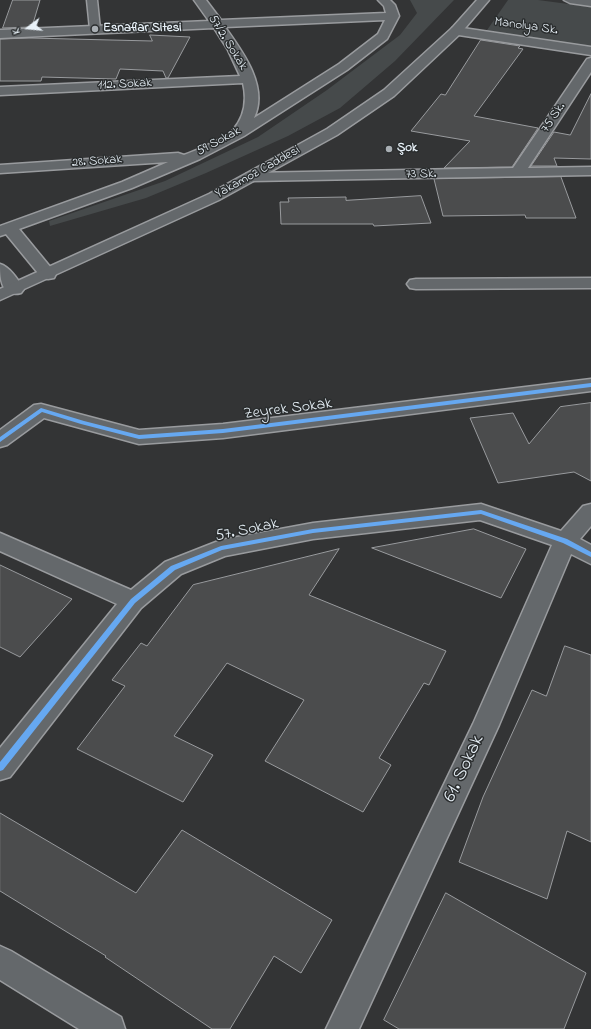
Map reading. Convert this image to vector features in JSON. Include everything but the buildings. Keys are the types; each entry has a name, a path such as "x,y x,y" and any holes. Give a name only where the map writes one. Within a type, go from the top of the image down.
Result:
{"street":[{"name":"57/2. Sokak","path":"200,0 217,24 249,79 252,105 239,133"},
{"path":"0,34 393,16 389,5 384,0"},
{"name":"Yakamoz Caddesi","path":"7,292 207,200 332,132 389,93 456,31 483,0"},
{"path":"570,0 591,3"},
{"name":"59 Sokak","path":"4,229 127,185 195,156 239,133 343,67 383,36 393,16"},
{"name":"Manolya Sk.","path":"456,31 591,51"},
{"name":"75 Sk.","path":"517,173 591,62"},
{"name":"112. Sokak","path":"0,91 249,79"},
{"name":"28. Sokak","path":"0,169 195,156"},
{"name":"73 Sk.","path":"251,177 591,171"},
{"path":"4,229 48,274"},
{"path":"0,269 7,292"},
{"path":"416,284 591,283"},
{"name":"Zeyrek Sokak","path":"0,440 41,410 83,423 139,437 223,431 591,385"},
{"name":"57. Sokak","path":"0,768 133,601 173,568 221,548 313,531 481,512 565,541 591,555"},
{"name":"61. Sokak","path":"342,1029 486,725 565,541 591,512"},
{"path":"0,541 133,601"},
{"path":"0,962 109,1029"}],"lane":[{"path":"92,0 95,29"}],"shaded area":[{"path":"410,0 454,0 395,61 340,108 288,136 146,198 50,226 49,221 165,181 258,137 327,90 400,35 417,13"},
{"path":"508,0 538,0 591,7 591,49 485,33"}],"cycle path":[{"path":"0,440 41,410 83,423 139,437 223,431 591,385"},
{"path":"0,768 133,601 173,568 221,548 313,531 481,512 565,541 591,555"}],"place":[{"name":"Esnaflar Sitesi","path":"95,29"},
{"name":"Şok","path":"389,149"}]}
